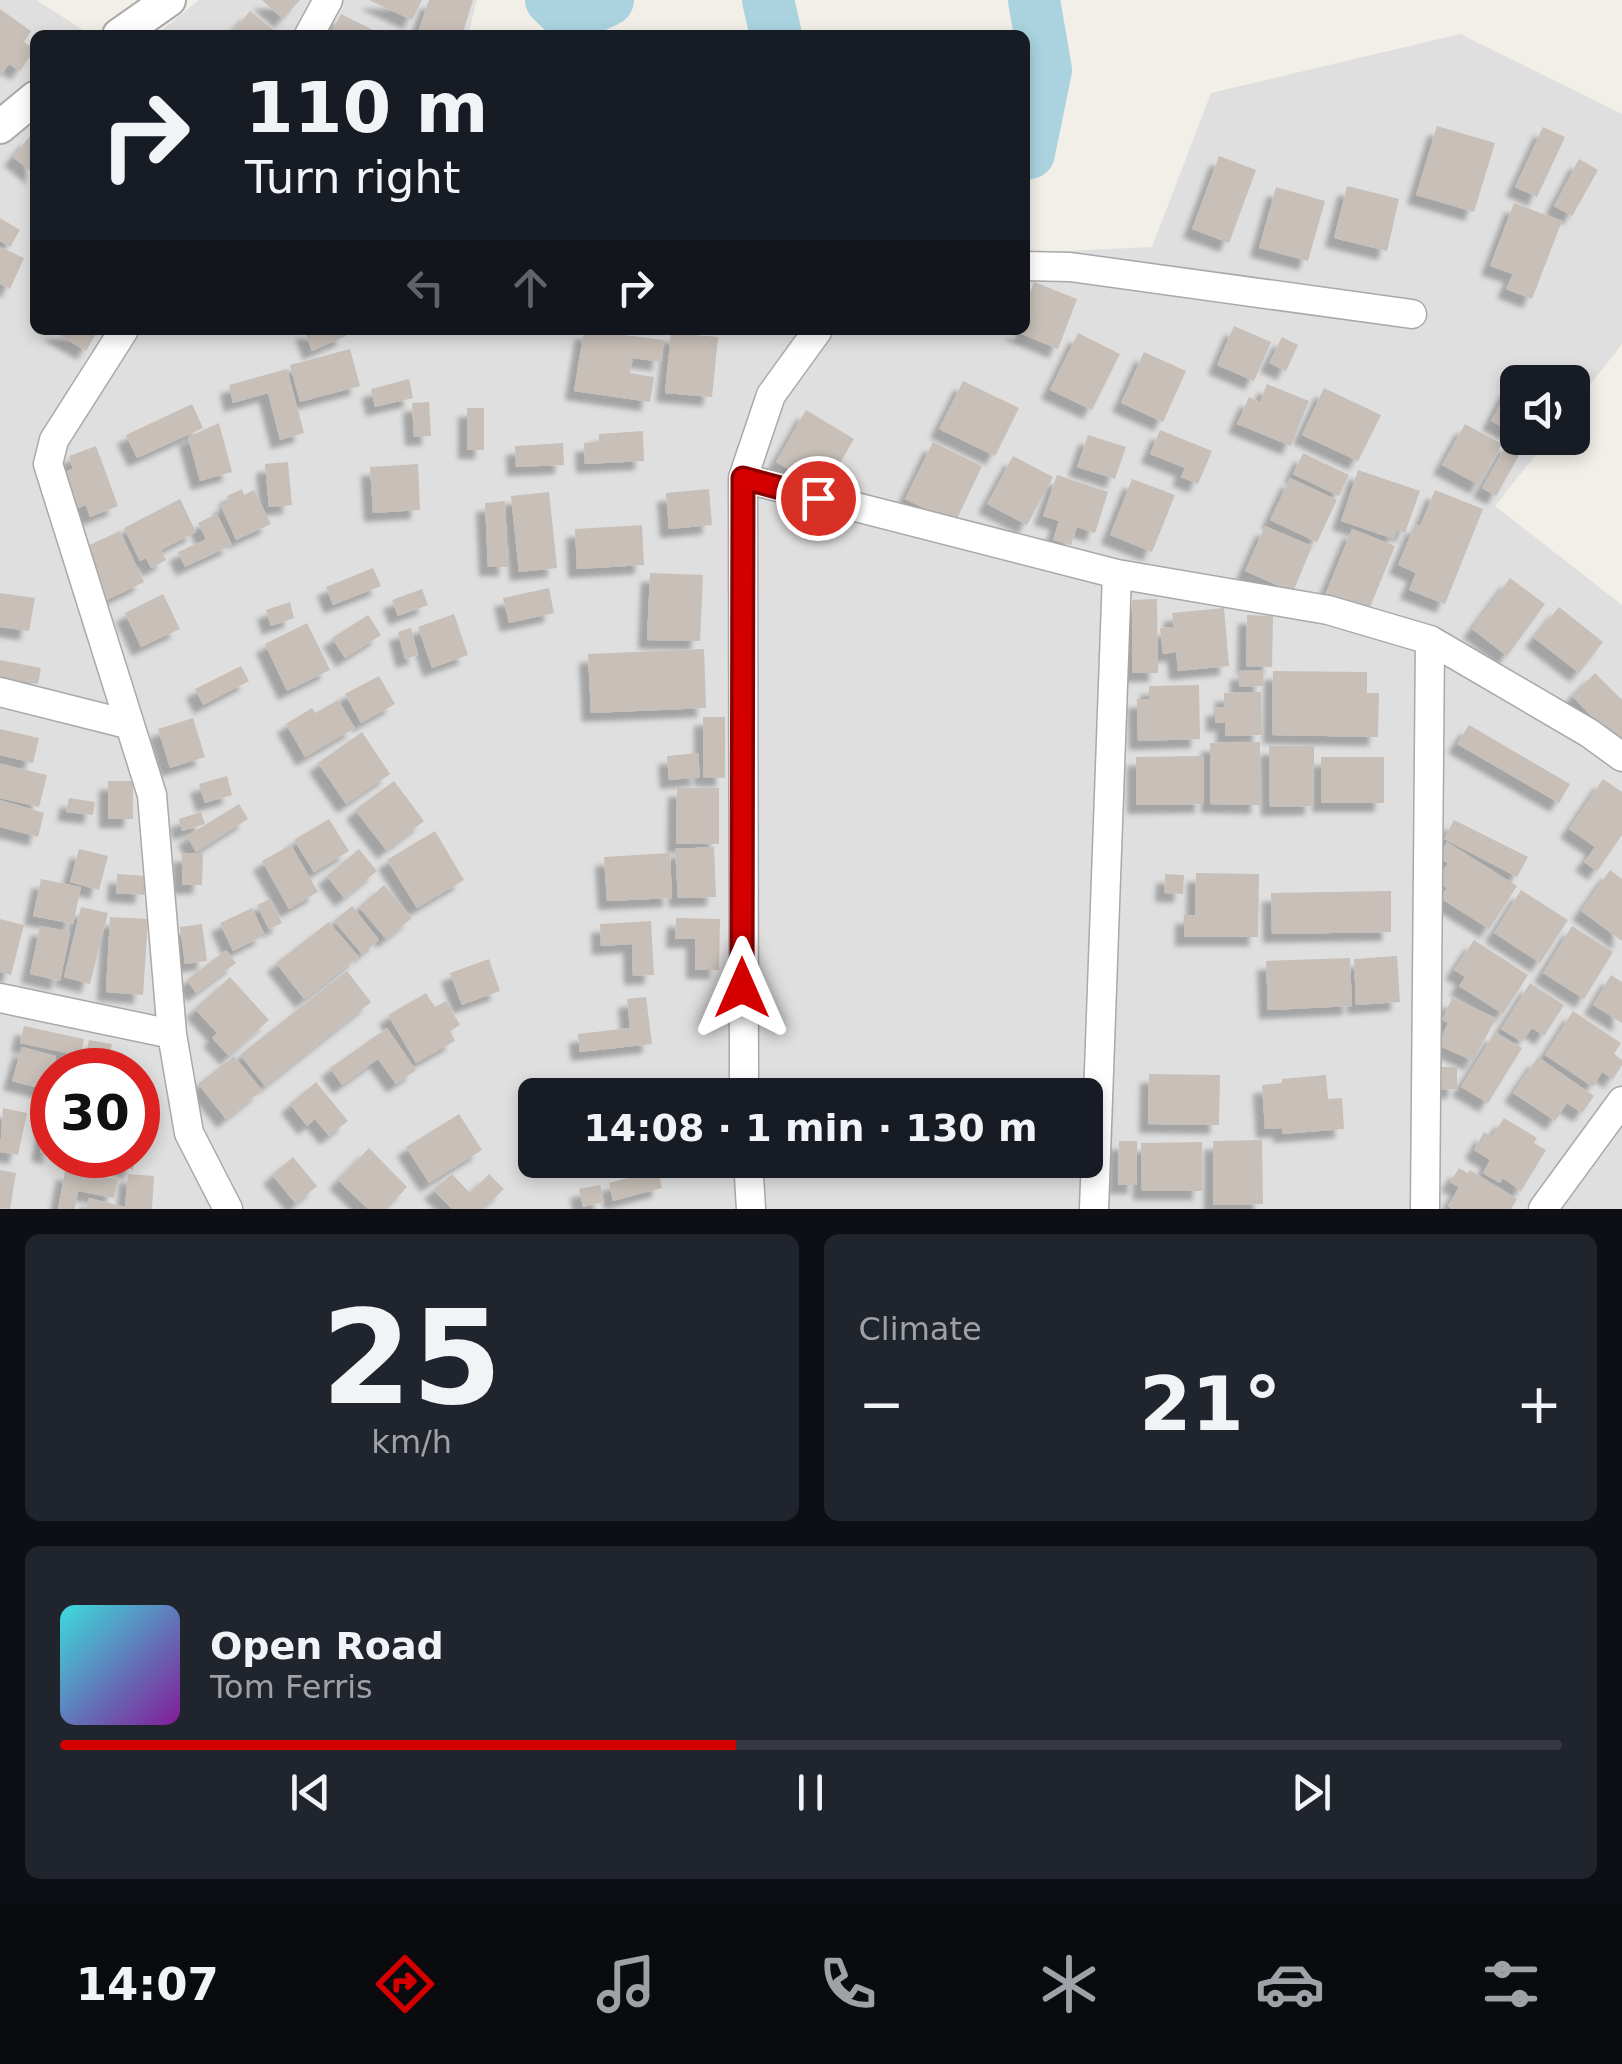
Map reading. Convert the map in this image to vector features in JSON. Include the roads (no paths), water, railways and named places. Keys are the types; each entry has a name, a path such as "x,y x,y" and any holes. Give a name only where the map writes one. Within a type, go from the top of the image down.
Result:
{"street":[{"path":"126,30 169,0"},
{"path":"312,30 328,0"},
{"path":"1030,266 1070,267 1412,314"},
{"path":"121,335 54,440 48,464 152,794 172,1034 189,1133 228,1209"},
{"path":"744,1078 743,478 770,396 814,335"},
{"path":"743,478 1117,574 1328,610 1430,640 1589,732 1622,756"},
{"path":"1094,1209 1117,574"},
{"path":"1425,1209 1430,640"},
{"path":"0,692 127,724"},
{"path":"0,998 172,1034"},
{"path":"1543,1209 1622,1101"},
{"path":"749,1178 751,1209"}],"waterway":[{"path":"551,0 570,18 608,0"},
{"path":"768,0 775,30"},
{"path":"1030,148 1046,70 1034,0"}]}
